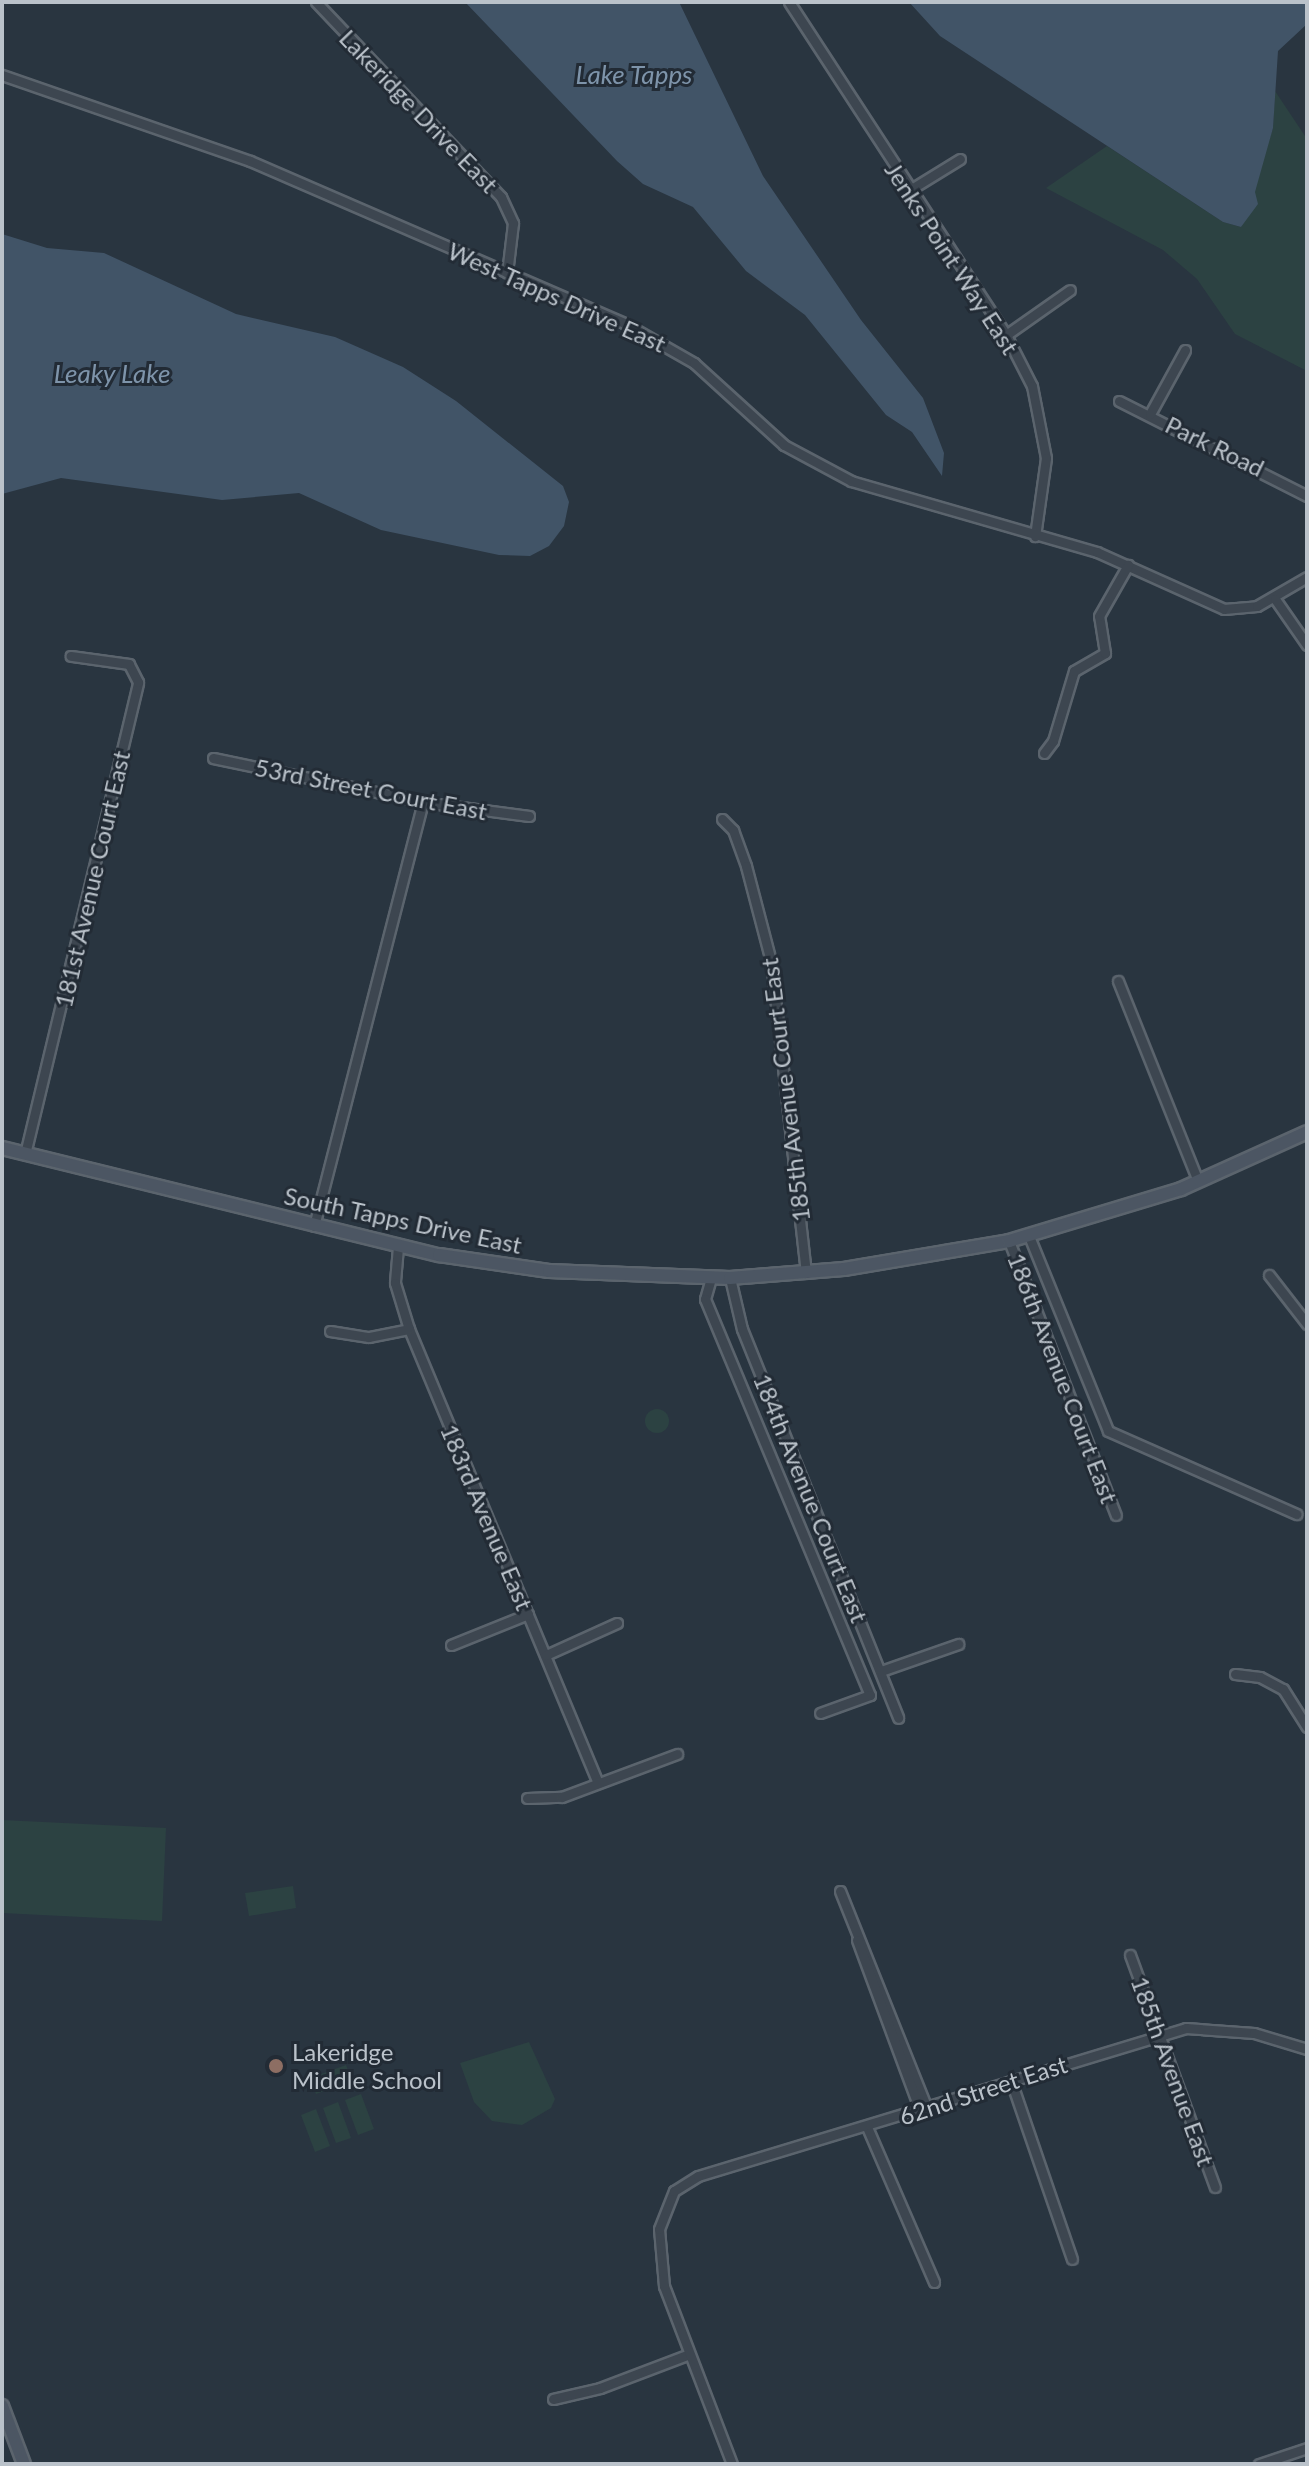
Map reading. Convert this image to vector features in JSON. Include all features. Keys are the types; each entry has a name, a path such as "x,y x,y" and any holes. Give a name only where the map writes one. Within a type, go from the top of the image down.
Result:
{"street":[{"name":"Lakeridge Drive East","path":"316,2 501,197 513,223 507,273"},
{"name":"Jenks Point Way East","path":"789,2 821,44 908,191 1006,335 1032,386 1042,421 1046,477 1035,536"},
{"name":"West Tapps Drive East","path":"2,75 250,161 664,343 784,445 823,469 917,504 1128,565 1187,596 1224,609 1246,609 1275,599 1307,577"},
{"path":"908,191 960,159"},
{"path":"1006,335 1070,290"},
{"path":"1150,414 1185,350"},
{"name":"Park Road","path":"1119,401 1307,496"},
{"path":"1044,753 1053,741 1074,671 1105,653 1099,616 1128,565"},
{"path":"1275,599 1307,645"},
{"name":"181st Avenue Court East","path":"25,1154 138,682 129,664 71,656"},
{"name":"53rd Street Court East","path":"213,758 423,802 529,816"},
{"path":"314,1226 423,802"},
{"name":"185th Avenue Court East","path":"722,819 733,830 746,866 771,961 806,1273"},
{"path":"1118,981 1198,1181"},
{"name":"South Tapps Drive East","path":"2,1148 398,1247 549,1271 730,1278 806,1273 1029,1236 1198,1181 1307,1132"},
{"name":"186th Avenue Court East","path":"1029,1236 1108,1431 1296,1514"},
{"name":"186th Avenue Court East","path":"1009,1241 1116,1515"},
{"name":"183rd Avenue East","path":"398,1247 395,1283 409,1329 598,1783"},
{"path":"1269,1275 1307,1324"},
{"path":"711,1278 705,1299 870,1695 820,1713"},
{"name":"184th Avenue Court East","path":"730,1278 742,1329 898,1718"},
{"path":"330,1331 369,1337 409,1329"},
{"path":"451,1645 528,1614"},
{"path":"546,1655 617,1623"},
{"path":"881,1671 958,1644"},
{"path":"1235,1674 1260,1677 1283,1689 1307,1727"},
{"path":"527,1798 562,1797 677,1754"},
{"path":"924,2109 840,1891 924,2109"},
{"name":"185th Avenue East","path":"1130,1955 1215,2187"},
{"name":"62nd Street East","path":"687,2355 667,2298 659,2229 668,2199 698,2176 867,2127 1159,2034 1200,2027 1235,2030 1307,2049"},
{"path":"1011,2081 1072,2259"},
{"path":"867,2127 934,2282"},
{"path":"553,2399 600,2388 687,2355 732,2464"},
{"path":"2,2406 24,2464"},
{"path":"1259,2464 1307,2448"}],"green space":[{"path":"1275,91 1307,139 1307,371 1235,334 1197,279 1163,250 1046,188 1107,146 1223,222 1241,227 1273,128"},
{"path":"657,1409 668,1416 669,1421 662,1432 657,1433 646,1426 645,1421 652,1410"},
{"path":"2,1820 166,1828 162,1921 2,1913"},
{"path":"293,1886 296,1908 249,1916 245,1893"},
{"path":"529,2042 555,2099 551,2108 522,2125 492,2121 474,2102 460,2063"},
{"path":"346,2065 352,2081 316,2094 310,2078"},
{"path":"361,2094 374,2129 358,2135 345,2100"},
{"path":"338,2102 351,2138 336,2143 323,2108"},
{"path":"316,2109 330,2146 315,2152 301,2115"}],"water":[{"name":"Lake Tapps","path":"465,2 679,2 763,176 861,320 923,398 944,453 942,476 912,432 886,415 805,315 746,271 693,207 643,184 617,161"},
{"path":"909,2 1307,2 1307,24 1278,51 1273,128 1255,192 1258,204 1241,227 1223,222 940,36"},
{"name":"Leaky Lake","path":"2,234 47,248 104,253 236,314 335,337 403,367 456,401 563,486 569,502 564,526 549,546 530,556 499,555 381,530 299,493 222,500 61,478 2,494"}],"place":[{"name":"Lakeridge Middle School","path":"276,2066"}]}
